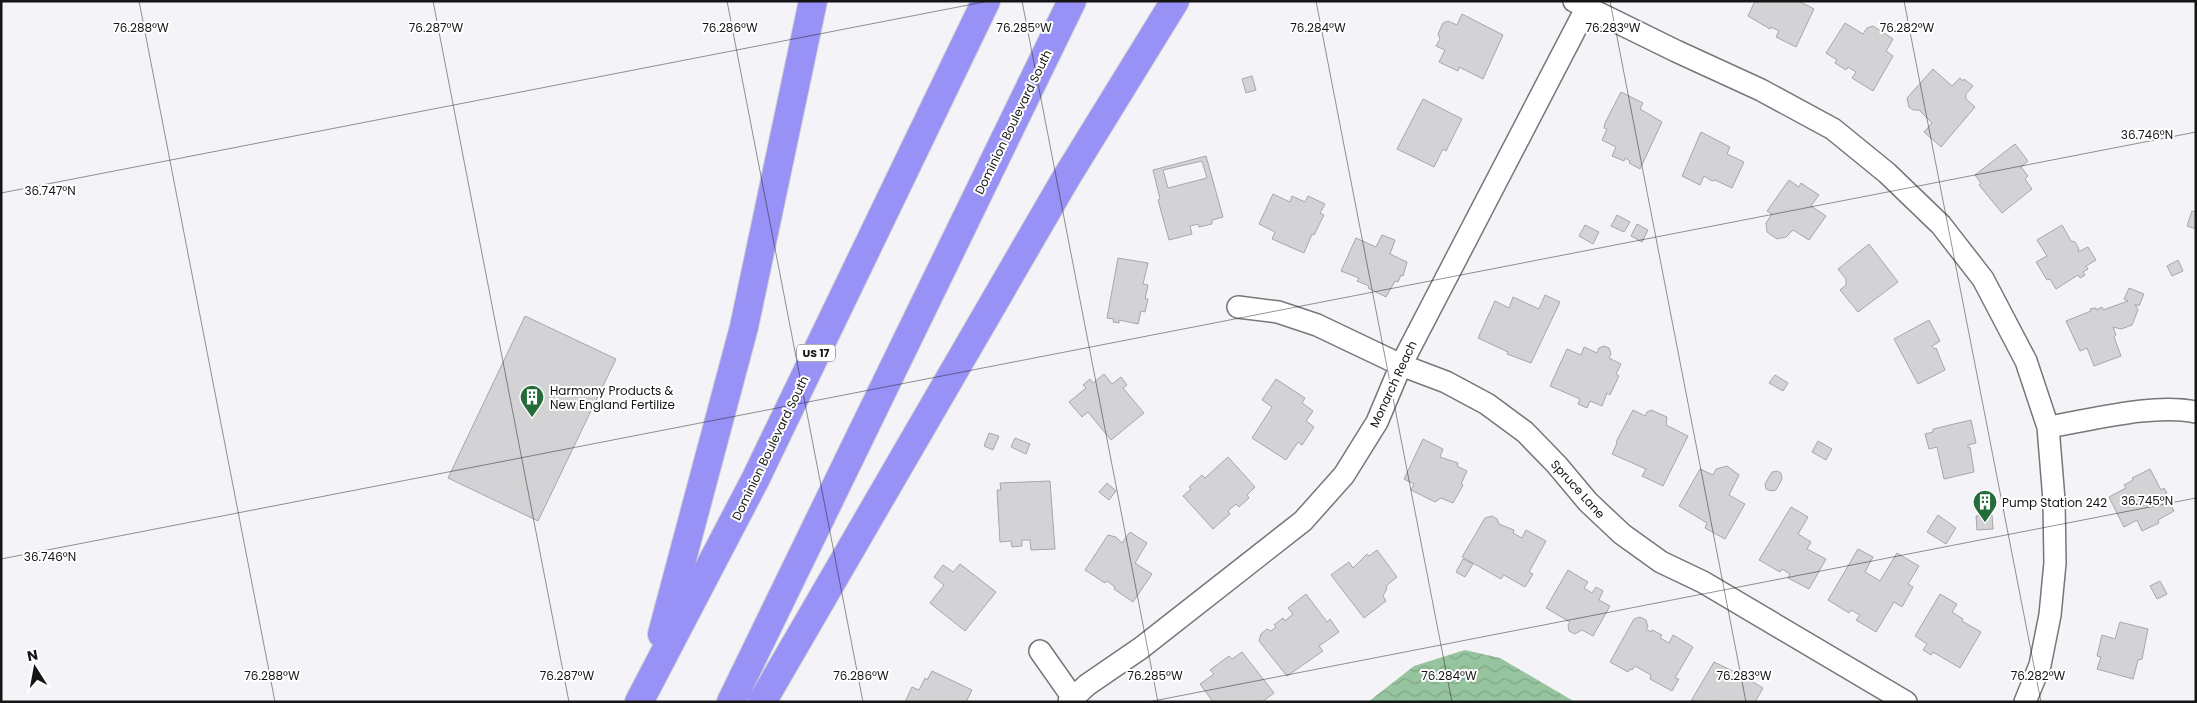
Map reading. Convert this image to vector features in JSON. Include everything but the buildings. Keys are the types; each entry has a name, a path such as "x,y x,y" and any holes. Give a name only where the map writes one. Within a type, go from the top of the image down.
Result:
{"highway":[{"path":"643,695 695,515 744,327 813,1"},
{"name":"Dominion Boulevard South","path":"643,695 755,480 986,1"},
{"name":"Dominion Boulevard South","path":"731,702 1072,1"},
{"path":"762,702 1066,178 1175,1"}],"street":[{"path":"1564,1 1584,4 1761,90 1833,129 1887,172 1941,225 1983,279 2026,361 2048,427 2054,500 2055,563 2050,615 2040,665 2026,702"},
{"name":"Monarch Reach","path":"1071,700 1087,685 1141,648 1303,521 1344,475 1377,422 1401,365 1584,4"},
{"name":"Spruce Lane","path":"1238,308 1278,312 1317,325 1401,365 1446,382 1487,404 1517,426 1557,465 1588,502 1622,534 1660,562 1703,582 1906,702"},
{"path":"2048,427 2146,411 2181,409 2196,412"},
{"path":"1040,651 1071,700"}],"water":[{"path":"1465,650 1500,658 1575,702 1368,702 1414,666"}],"place":[{"name":"Harmony Products & New England Fertilize","path":"532,418"},
{"name":"Pump Station 242","path":"1985,523"}]}
